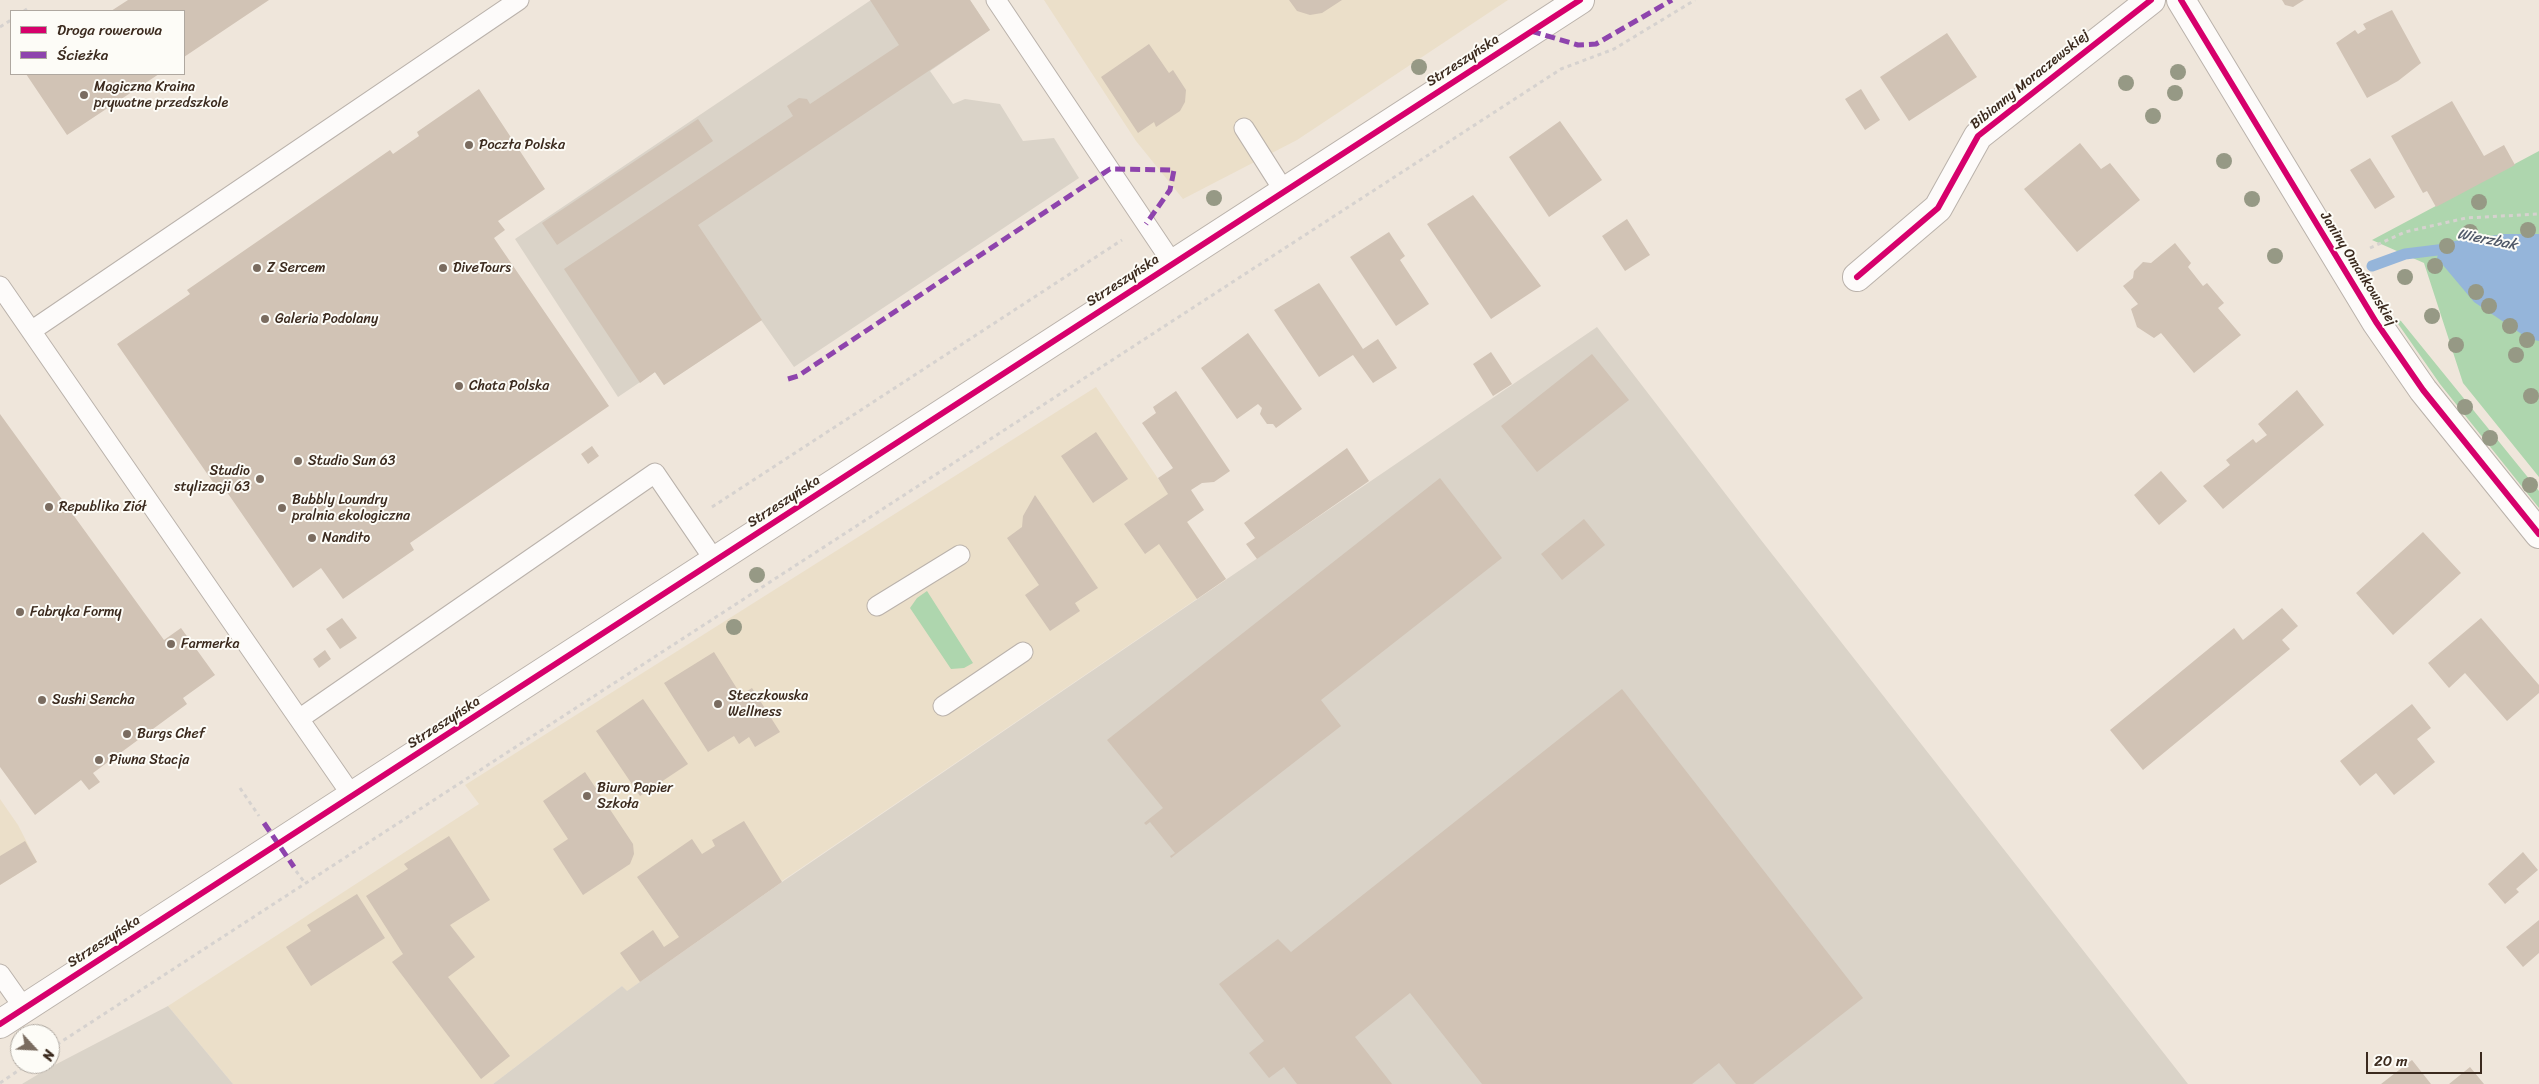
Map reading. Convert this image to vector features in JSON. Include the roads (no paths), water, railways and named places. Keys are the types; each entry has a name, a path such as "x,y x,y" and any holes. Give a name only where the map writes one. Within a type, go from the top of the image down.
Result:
{"street":[{"name":"Strzeszyńska","path":"0,1024 1580,0"},
{"name":"Bibianny Moraczewskiej","path":"1857,277 1938,208 1978,136 2151,0"},
{"name":"Janiny Omańkowskiej","path":"2181,0 2376,322 2423,390 2539,534"}],"lane":[{"path":"32,331 519,0"},
{"path":"996,0 1173,264"},
{"path":"1244,128 1284,191"},
{"path":"0,286 353,797"},
{"path":"299,719 655,473 715,561"},
{"path":"877,606 960,554"},
{"path":"943,706 1023,652"},
{"path":"0,974 24,1008"}],"water":[{"path":"2504,234 2539,234 2539,341 2529,339 2474,302 2437,258 2441,243"}],"waterway":[{"name":"Wierzbak","path":"2372,266 2405,254 2454,248"}],"place":[{"name":"Magiczna Kraina prywatne przedszkole","path":"84,95"},
{"name":"Poczta Polska","path":"469,145"},
{"name":"Z Sercem","path":"257,268"},
{"name":"DiveTours","path":"443,268"},
{"name":"Galeria Podolany","path":"265,319"},
{"name":"Chata Polska","path":"459,386"},
{"name":"Studio Sun 63","path":"298,461"},
{"name":"Studio stylizacji 63","path":"260,479"},
{"name":"Republika Ziół","path":"49,507"},
{"name":"Bubbly Loundry pralnia ekologiczna","path":"282,508"},
{"name":"Nandito","path":"312,538"},
{"name":"Fabryka Formy","path":"20,612"},
{"name":"Farmerka","path":"171,644"},
{"name":"Sushi Sencha","path":"42,700"},
{"name":"Steczkowska Wellness","path":"718,704"},
{"name":"Burgs Chef","path":"127,734"},
{"name":"Piwna Stacja","path":"99,760"},
{"name":"Biuro Papier Szkoła","path":"587,796"}]}
